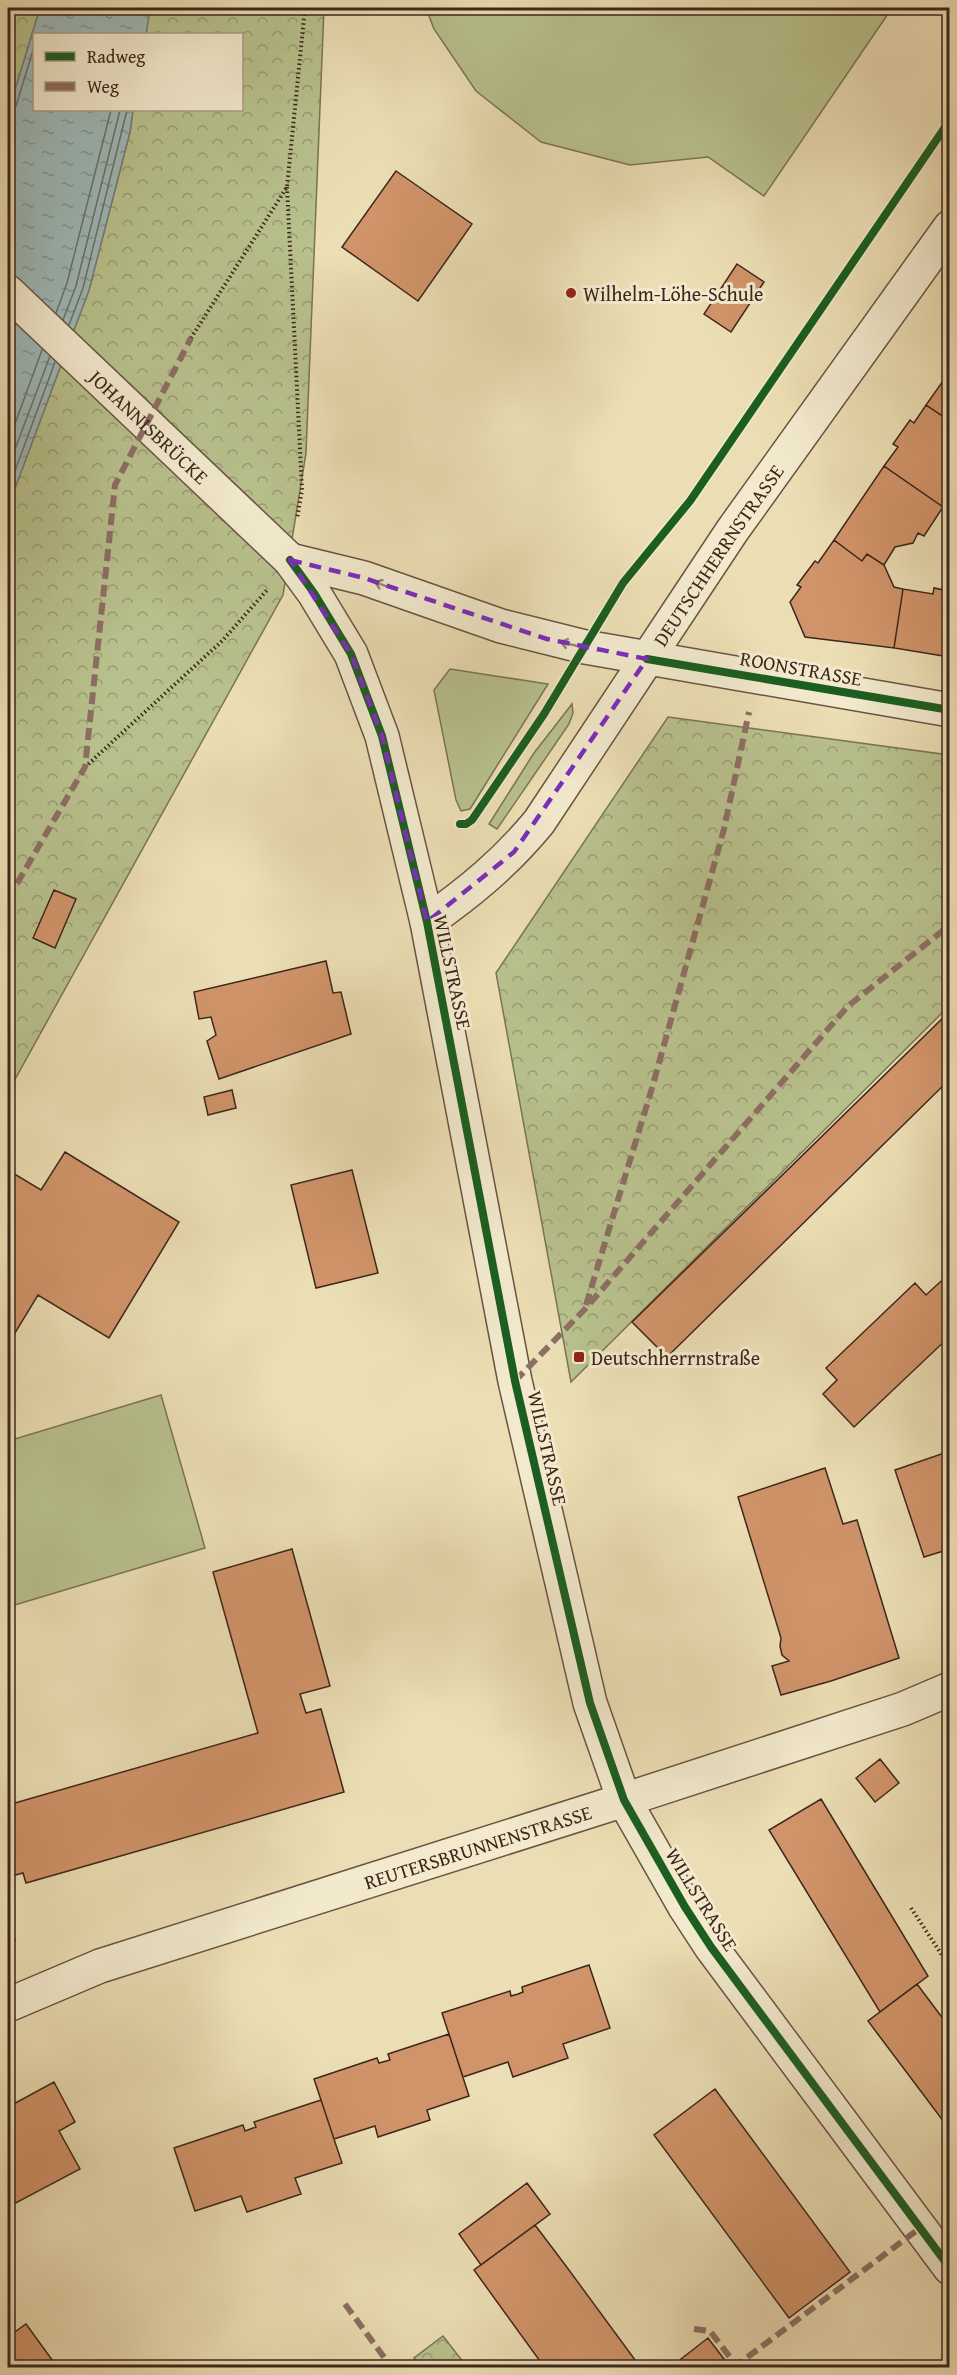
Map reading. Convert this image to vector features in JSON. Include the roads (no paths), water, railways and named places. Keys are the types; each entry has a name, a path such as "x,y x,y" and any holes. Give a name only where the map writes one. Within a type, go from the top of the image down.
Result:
{"street":[{"name":"DEUTSCHHERRNSTRASSE","path":"427,922 491,873 520,845 539,822 766,482 950,227"},
{"name":"JOHANNISBRÜCKE","path":"8,292 290,560"},
{"name":"ROONSTRASSE","path":"290,560 364,578 456,612 585,648 950,710"},
{"name":"WILLSTRASSE","path":"290,560 351,654 382,736 427,922 515,1381 584,1682 602,1743 624,1800 685,1907 711,1947 950,2268"},
{"name":"REUTERSBRUNNENSTRASSE","path":"8,2005 100,1966 624,1800 903,1708 950,1689"}],"water":[{"path":"40,8 150,8 146,33 33,33 33,111 133,111 130,132 89,290 8,507 8,113"}],"place":[{"name":"Wilhelm-Löhe-Schule","path":"571,293"},
{"name":"Deutschherrnstraße","path":"579,1357"}]}
